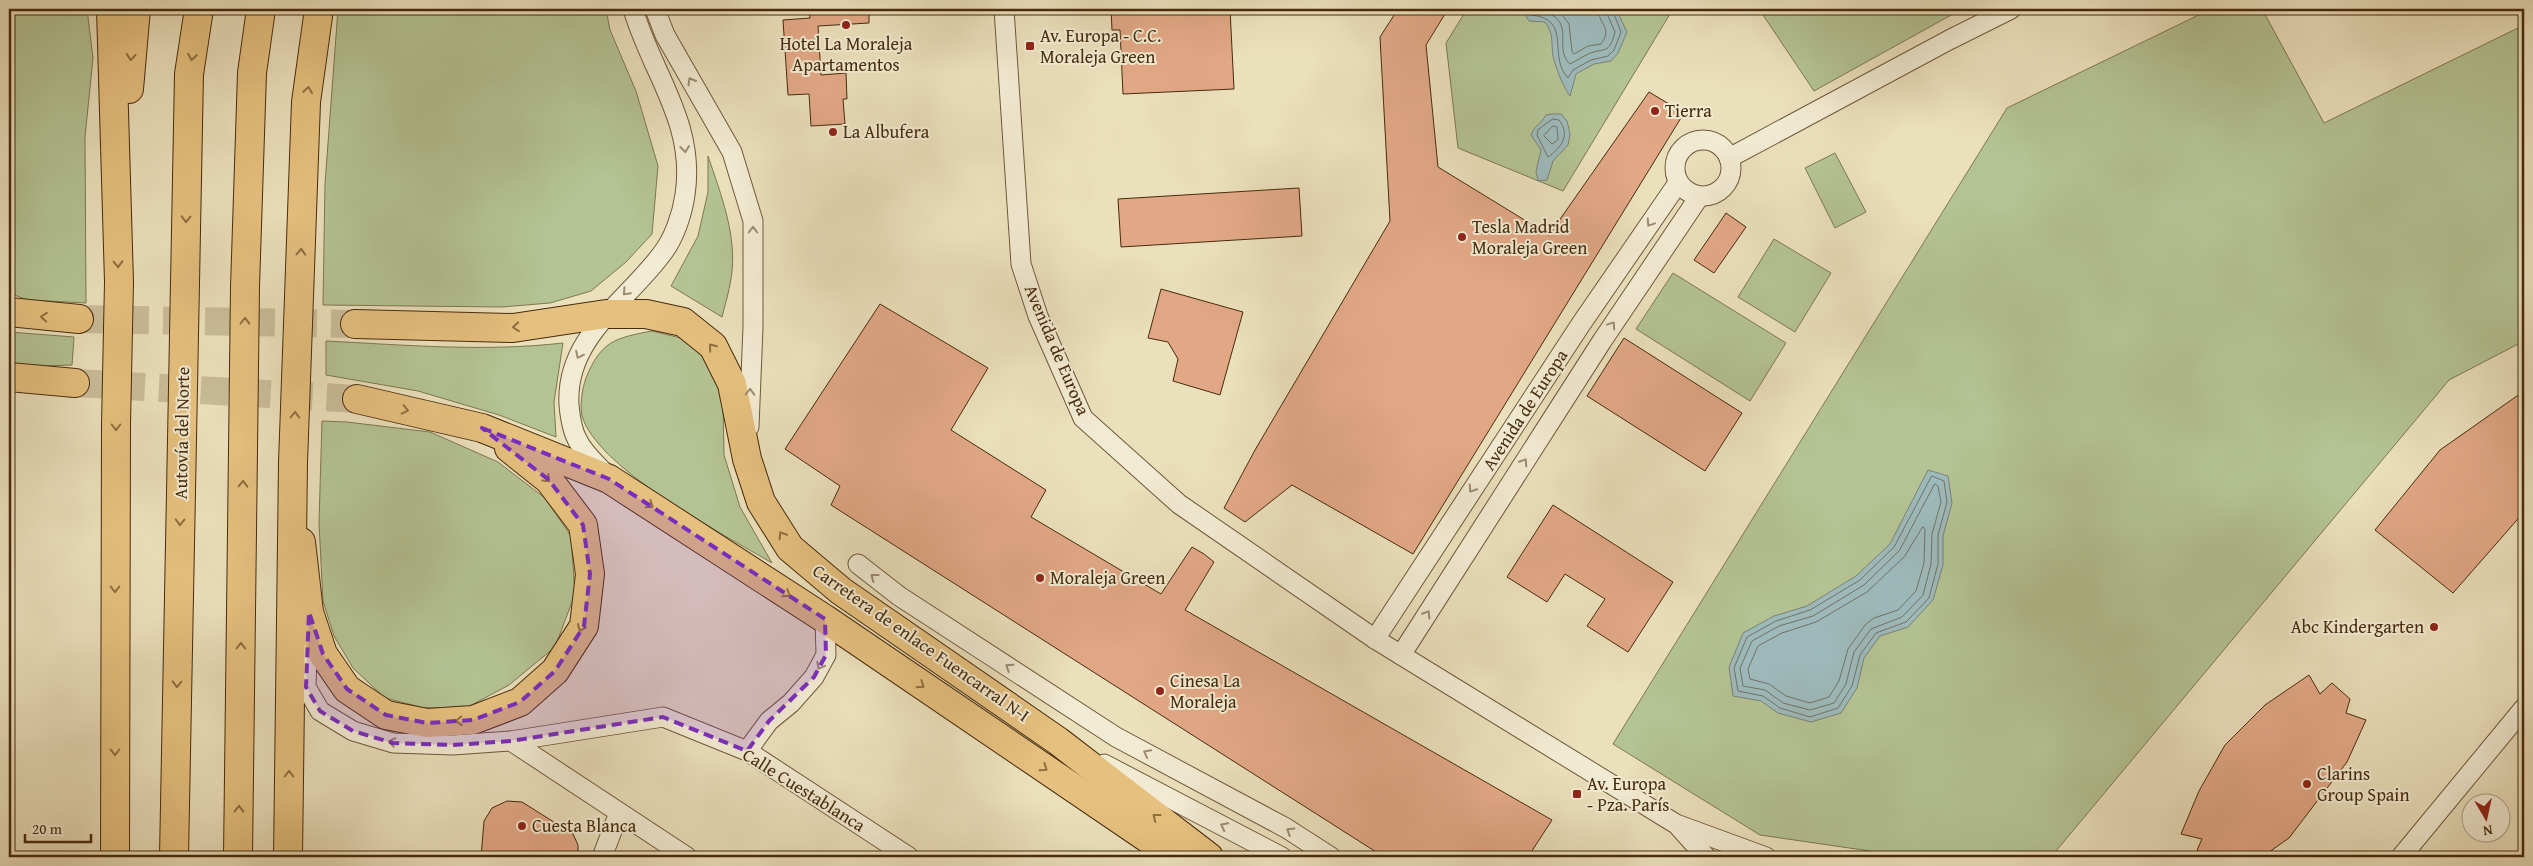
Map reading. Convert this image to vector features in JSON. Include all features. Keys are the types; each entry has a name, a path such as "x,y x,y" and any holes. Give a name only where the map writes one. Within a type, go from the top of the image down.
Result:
{"main road":[{"path":"111,9 117,216 114,857"},
{"path":"117,216 136,9"},
{"name":"Autovía del Norte","path":"174,857 189,74 199,9"},
{"path":"238,857 246,277 252,73 261,9"},
{"path":"288,857 293,463 306,102 319,9"},
{"path":"9,312 79,319"},
{"name":"Carretera de enlace Fuencarral N-I","path":"355,324 513,328 606,314 646,314 682,322 713,346 732,384 747,459 761,502 790,548 841,591 1058,741 1209,857"},
{"path":"9,378 75,384"},
{"name":"Carretera de enlace Fuencarral N-I","path":"357,399 482,428 609,479 826,619 1160,849 1178,857"},
{"name":"Carretera de enlace Fuencarral N-I","path":"293,463 309,612 323,654 346,689 386,715 427,723 473,720 520,702 555,671 584,626 590,574 583,525 549,480 482,428"}],"street":[{"path":"609,479 578,442 570,417 569,393 572,369 587,341 606,314 662,254 677,225 688,172 685,144 679,118 667,88 642,39 633,9"},
{"path":"655,9 665,35 732,152 752,221 753,327 747,459"},
{"name":"Avenida de Europa","path":"1004,9 1021,264 1038,316 1083,418 1179,504 1376,639 1676,824 1766,857"},
{"path":"1729,158 1949,40 2011,9"},
{"path":"1698,140 1717,143 1729,158 1731,173 1725,186 1713,195 1699,197 1678,183 1673,165 1681,148 1698,140"},
{"name":"Avenida de Europa","path":"1376,639 1576,332 1678,183"},
{"name":"Avenida de Europa","path":"1401,655 1602,340 1699,197"},
{"path":"9,387 75,384"},
{"path":"858,564 899,596 1116,737 1286,828 1331,857"},
{"name":"Calle Cuestablanca","path":"309,612 306,687 320,711 353,731 393,743 453,745 511,741 663,717 747,751 901,855"},
{"path":"747,751 769,721 791,703 814,677 826,655 826,619"},
{"path":"2401,857 2524,708"},
{"path":"511,741 687,857"},
{"path":"1058,741 1282,857"},
{"path":"602,857 620,813"},
{"name":"Avenida de Europa","path":"1676,824 1706,857"}],"highlighted area":[{"path":"482,428 609,479 825,619 826,655 814,677 769,721 747,751 663,717 511,741 453,745 393,743 353,731 320,711 306,687 309,612 323,654 347,689 386,715 427,723 473,720 520,702 555,671 584,626 590,574 583,525 549,480"}],"green space":[{"path":"9,9 87,9 93,58 85,137 86,303 28,300 9,293"},
{"path":"338,9 606,9 610,30 636,91 658,166 652,234 626,262 591,291 550,303 502,307 323,305 325,184"},
{"path":"1467,9 1673,9 1563,191 1458,148 1446,43"},
{"path":"1759,9 1962,9 1814,91"},
{"path":"2211,9 2262,9 2324,123 2524,25 2524,341 2449,380 2051,857 1911,857 1760,835 1613,744 2007,108"},
{"path":"1835,153 1866,212 1835,228 1805,168"},
{"path":"708,156 727,216 732,248 731,279 722,317 671,286 698,236 708,192"},
{"path":"1774,239 1831,273 1795,332 1738,297"},
{"path":"1673,273 1786,343 1750,401 1636,329"},
{"path":"652,331 689,340 717,373 723,405 724,455 740,507 772,563 696,519 639,480 614,460 595,439 583,419 581,404 583,388 597,356 611,343 619,339"},
{"path":"9,332 74,337 72,365 9,367"},
{"path":"326,341 474,347 533,346 563,343 554,402 556,437 499,415 418,391 326,375"},
{"path":"322,421 347,422 430,432 498,462 545,498 571,536 575,594 555,647 509,685 468,707 424,708 385,698 353,668 334,636 323,601 319,523"}],"water":[{"path":"1522,9 1616,9 1627,32 1618,53 1611,61 1594,64 1576,74 1570,96 1562,83 1556,66 1548,26 1545,22 1529,21"},
{"path":"1561,114 1567,121 1570,134 1568,145 1553,161 1547,180 1538,181 1536,171 1541,150 1531,135 1546,115"},
{"path":"1928,470 1948,476 1952,503 1943,536 1943,565 1933,600 1908,627 1880,636 1864,658 1857,688 1841,713 1811,722 1778,713 1761,701 1733,696 1729,667 1743,633 1774,616 1807,606 1856,576 1890,544"}],"building":[{"path":"809,9 869,9 869,23 818,26 821,75 846,73 847,99 843,99 845,124 811,126 809,94 788,95 783,20 810,18"},
{"path":"1111,9 1230,9 1234,89 1123,94 1120,30 1112,30"},
{"path":"1398,9 1448,9 1426,45 1438,167 1549,235 1649,92 1684,113 1413,554 1292,485 1245,522 1224,508 1255,450 1390,221 1380,37"},
{"path":"1299,188 1302,236 1121,247 1118,199"},
{"path":"1726,213 1746,227 1714,273 1694,260"},
{"path":"1161,289 1243,312 1220,395 1173,381 1178,359 1168,342 1148,338"},
{"name":"Moraleja Green","path":"880,304 988,368 951,430 1046,490 1031,517 1161,594 1192,547 1204,554 1214,562 1185,610 1552,820 1528,857 1384,857 831,505 840,486 785,449"},
{"path":"1624,338 1742,413 1705,471 1587,396"},
{"path":"2524,391 2524,512 2453,593 2375,530 2440,450"},
{"path":"1553,505 1673,582 1628,652 1587,626 1605,599 1565,574 1547,602 1507,577"},
{"path":"2309,675 2320,694 2332,683 2350,699 2346,713 2366,720 2347,762 2289,838 2262,857 2205,857 2197,850 2202,839 2181,834 2199,791 2225,745 2265,705"},
{"name":"Cuesta Blanca","path":"507,801 522,802 573,834 578,845 578,857 481,857 484,821 492,808"}],"tunnel":[{"path":"79,319 355,324"},
{"path":"75,383 357,399"}],"place":[{"name":"Hotel La Moraleja Apartamentos","path":"846,25"},
{"name":"Av. Europa - C.C. Moraleja Green","path":"1030,46"},
{"name":"Tierra","path":"1655,111"},
{"name":"La Albufera","path":"833,132"},
{"name":"Tesla Madrid Moraleja Green","path":"1462,237"},
{"name":"Moraleja Green","path":"1040,578"},
{"name":"Abc Kindergarten","path":"2434,627"},
{"name":"Cinesa La Moraleja","path":"1160,691"},
{"name":"Clarins Group Spain","path":"2307,784"},
{"name":"Av. Europa - Pza. París","path":"1577,794"},
{"name":"Cuesta Blanca","path":"522,826"}]}
